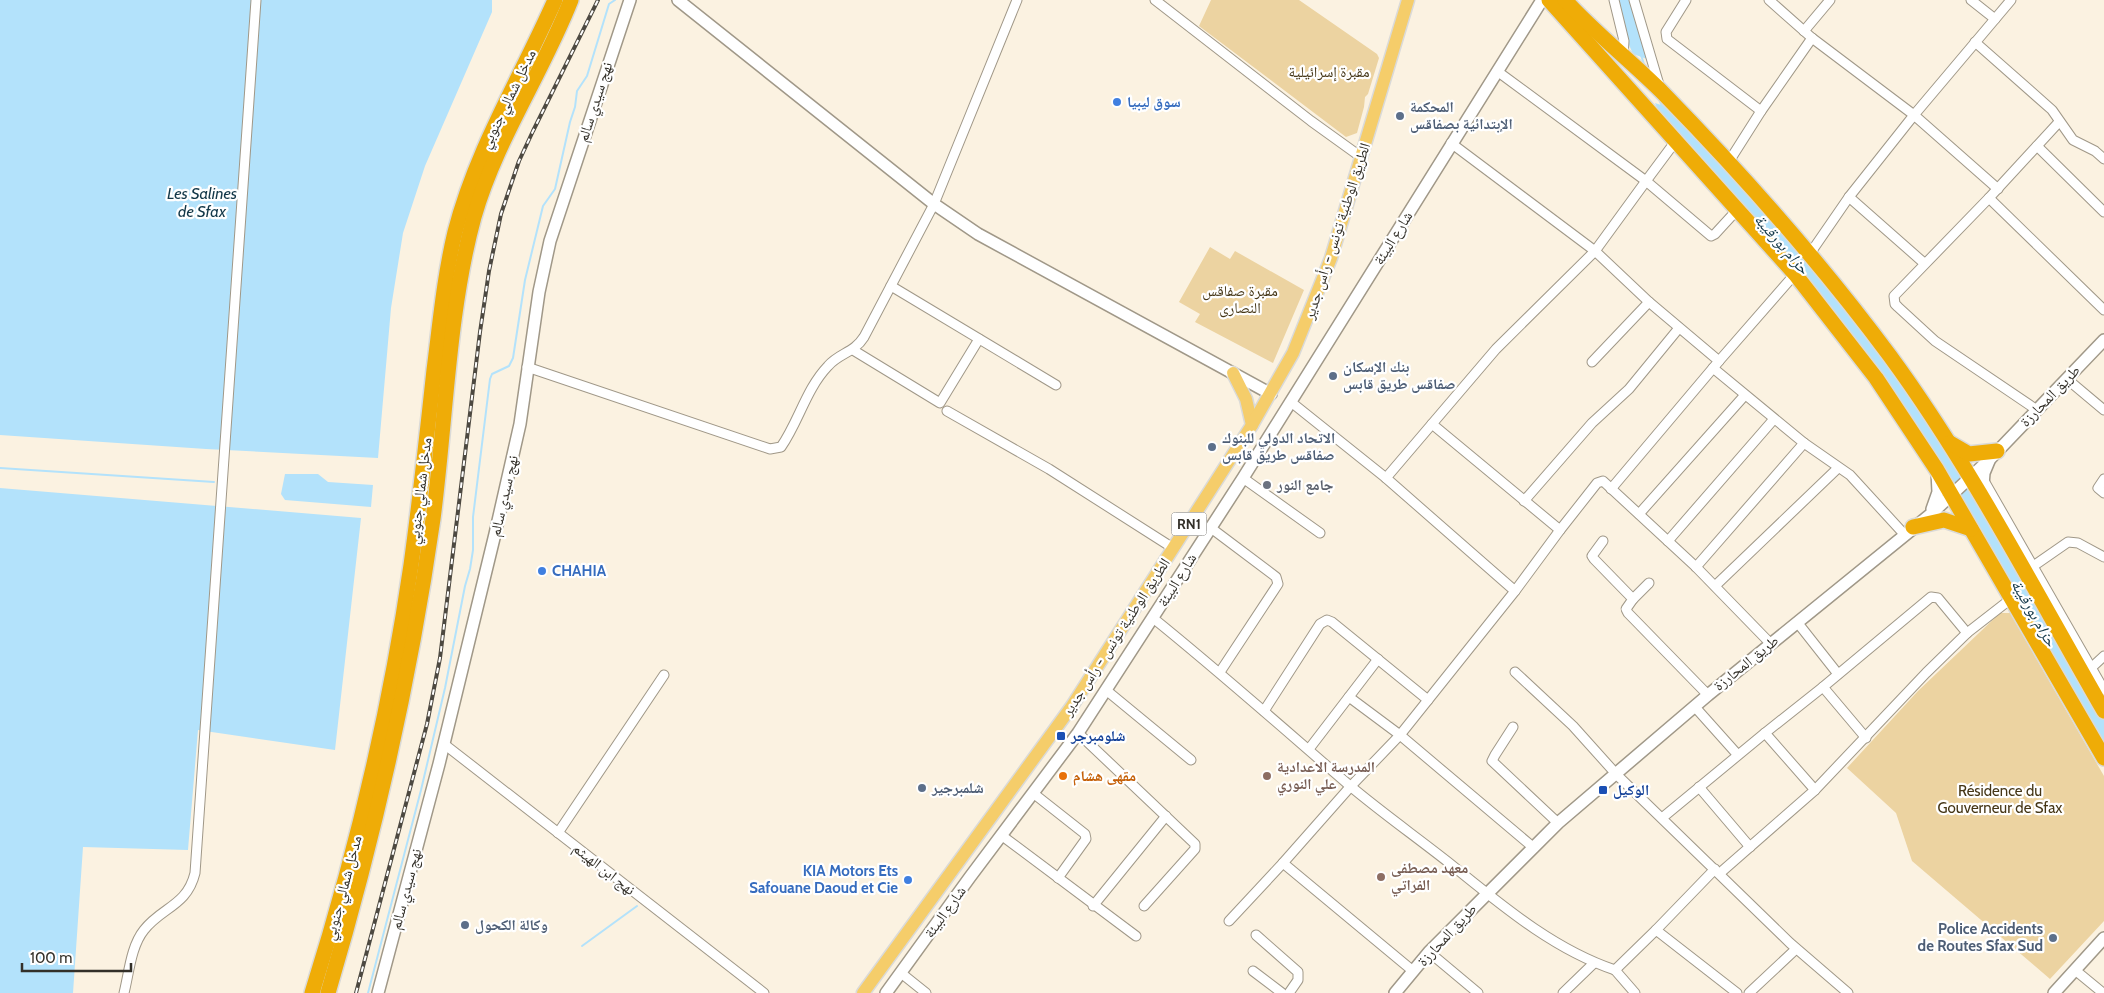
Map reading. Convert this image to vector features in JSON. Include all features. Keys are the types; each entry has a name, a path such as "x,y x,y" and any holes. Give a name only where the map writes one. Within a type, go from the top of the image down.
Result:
{"highway":[{"name":"مدخل شمالي جنوبي","path":"312,993 362,814 395,663 411,563 444,291 456,232 466,194 480,160 555,0"},
{"name":"مدخل شمالي جنوبي","path":"328,993 375,819 408,666 433,517 459,294 470,234 494,162 571,0"},
{"path":"1549,0 1794,274 1876,378 1952,493 2104,758"},
{"path":"1565,0 1623,58 1661,91 1728,162 1809,256 1890,356 1973,479 2104,712"},
{"path":"1945,439 1969,454 1994,455"},
{"path":"1909,531 1944,520 1972,529"}],"main road":[{"name":"الطريق الوطنية تونس - رأس جدير","path":"863,993 1072,706 1252,425 1293,353 1331,258 1408,0"},
{"path":"1233,373 1246,398 1252,425"}],"street":[{"path":"124,993 138,938 150,924 181,900 189,890 195,873 256,0"},
{"name":"نهج سيدي سالم","path":"378,993 444,744 520,424 539,292 550,241 630,0"},
{"path":"678,0 934,204 978,234 1270,394"},
{"path":"527,367 775,449 783,444 800,408 827,366 853,350 864,338 934,204 1017,0"},
{"path":"1155,0 1310,121 1361,157"},
{"name":"شارع البيئة","path":"886,993 1078,733 1243,478 1542,0"},
{"path":"1614,0 1624,41 1623,58"},
{"path":"1634,0 1661,91"},
{"path":"1686,0 1666,32 1667,39 1760,111"},
{"path":"1768,0 1812,38 1914,115 1998,189"},
{"path":"1804,31 1830,0"},
{"path":"1971,0 1995,19"},
{"path":"1809,256 1849,197 1914,115 2011,0"},
{"path":"1728,162 1760,111 1812,38"},
{"path":"1975,42 2052,110 2073,140 2095,151 2104,159"},
{"path":"1497,71 1646,180 1710,236 1715,234 1737,210"},
{"path":"2037,410 1935,341 1895,304 1894,296 1998,189 2059,122"},
{"path":"1386,478 1496,350 1595,251 1675,142"},
{"path":"1451,143 1595,251 1679,328 1745,395 1804,443 1850,476 1909,531"},
{"path":"2037,146 2104,212"},
{"path":"1849,197 1924,264"},
{"path":"1989,198 2104,310"},
{"path":"1611,488 1794,274"},
{"path":"891,286 1056,385"},
{"path":"1592,362 1649,302"},
{"path":"1524,501 1592,423 1629,389 1679,328"},
{"path":"853,350 940,403 979,339"},
{"name":"طريق المحارزة","path":"1395,993 1429,952 1558,823 1617,775 1770,643 1930,514 1952,493 1973,479 2104,340"},
{"path":"2067,379 2104,410"},
{"path":"1639,514 1745,395"},
{"path":"1291,402 1386,478 1515,590"},
{"path":"947,411 1049,469 1173,548"},
{"path":"1668,541 1774,419"},
{"path":"1432,424 1560,530"},
{"path":"1696,567 1804,443"},
{"path":"1715,586 1838,468"},
{"path":"1930,514 1938,495 1937,470"},
{"path":"1243,478 1320,534"},
{"path":"1973,479 2032,567 2104,690"},
{"path":"2104,479 2098,488 2104,493"},
{"path":"1229,921 1351,786 1400,735 1599,482 1603,481 1611,488 1696,567 1770,643"},
{"path":"1211,528 1276,577 1278,584 1220,672"},
{"path":"1603,542 1593,553 1594,559 1633,599"},
{"path":"2032,567 2068,542 2078,543 2104,557"},
{"path":"1649,583 1633,599 1626,609 1628,613 1708,695"},
{"path":"1662,818 1737,754 1823,687 1931,597 1938,598 1967,633"},
{"path":"1615,970 1718,871 1750,847 1815,790 1917,682 1967,633 2012,598"},
{"path":"1153,618 1220,672 1351,786 1487,893 1551,940 1594,963 1615,970 1635,993"},
{"path":"1264,711 1320,624 1327,620 1332,622 1428,700"},
{"path":"1797,622 1838,674"},
{"path":"2091,668 2104,656"},
{"path":"1309,749 1378,659"},
{"path":"1515,672 1574,726 1617,775 1718,871 1796,949 1842,991"},
{"path":"558,833 664,675"},
{"path":"1823,687 1866,738"},
{"path":"1106,690 1191,760"},
{"path":"1349,697 1400,735 1534,848"},
{"path":"1695,707 1737,754"},
{"path":"1513,727 1494,754 1492,761 1558,823"},
{"path":"1078,733 1193,840 1195,849 1144,906"},
{"path":"1766,733 1815,790"},
{"name":"نهج ابن الهيثم","path":"444,744 764,993"},
{"path":"1699,787 1750,847"},
{"path":"1033,793 1085,834 1086,839 1058,878"},
{"path":"1093,906 1166,816"},
{"path":"1001,835 1093,906 1136,936"},
{"path":"1283,863 1413,971"},
{"path":"1656,930 1737,993"},
{"path":"1256,934 1298,972 1298,980 1289,993"},
{"path":"2054,993 2104,938"},
{"path":"1749,993 1796,949"},
{"path":"1429,952 1478,993"},
{"path":"1563,993 1594,963"},
{"path":"2075,970 2104,993"},
{"path":"1253,971 1282,993"},
{"path":"901,973 926,993"}],"green space":[{"name":"مقبرة إسرائيلية","path":"1211,0 1299,0 1377,54 1379,58 1368,94 1365,97 1357,133 1346,137 1199,26"},
{"name":"مقبرة صفاقس النصارى","path":"1210,247 1230,259 1235,251 1304,290 1273,363 1195,322 1200,314 1179,302"},
{"name":"Résidence du Gouverneur de Sfax","path":"2000,613 2010,613 2104,776 2104,921 2050,979 1912,861 1896,813 1847,768 1918,691"}],"water":[{"name":"Les Salines de Sfax","path":"0,0 492,0 492,12 425,166 403,233 391,308 378,458 0,435"},
{"path":"1617,0 1633,0 1650,60 1633,54 1626,38"},
{"path":"1655,103 1670,108 1781,228 1893,368 1963,476 1953,485 1659,113"},
{"path":"285,474 318,474 328,482 373,485 371,507 285,500 281,494"},
{"path":"1969,487 2104,720 2104,750 1958,497"},
{"path":"0,488 361,518 335,750 198,730 188,850 83,847 73,993 0,993"}],"waterway":[{"path":"368,993 421,790 470,569 473,550 473,517 490,379 492,374 509,366 513,358 525,280 543,206 555,189 575,107 577,91 587,76 609,4 615,0"},
{"name":"حزام بورقيبة","path":"1641,55 1645,67"},
{"name":"حزام بورقيبة","path":"1658,97 1662,106"},
{"path":"0,468 214,482"},
{"path":"582,946 637,906"}],"railway":[{"path":"356,993 427,724 440,658 480,332 489,271 501,214 519,161 598,0"}],"place":[{"name":"سوق ليبيا","path":"1117,102"},
{"name":"المحكمة الإبتدائية بصفاقس","path":"1400,116"},
{"name":"بنك الإسكان صفاقس طريق قابس","path":"1333,376"},
{"name":"الاتحاد الدولي للبنوك صفاقس طريق قابس","path":"1212,447"},
{"name":"جامع النور","path":"1267,485"},
{"name":"CHAHIA","path":"542,571"},
{"name":"شلومبرجر","path":"1061,736"},
{"name":"مقهى هشام","path":"1063,776"},
{"name":"المدرسة الاعدادية علي النوري","path":"1267,776"},
{"name":"شلمبرجير","path":"922,788"},
{"name":"الوكيل","path":"1603,790"},
{"name":"معهد مصطفى الفراتي","path":"1381,877"},
{"name":"KIA Motors Ets Safouane Daoud et Cie","path":"908,880"},
{"name":"وكالة الكحول","path":"465,925"},
{"name":"Police Accidents de Routes Sfax Sud","path":"2053,938"}]}
